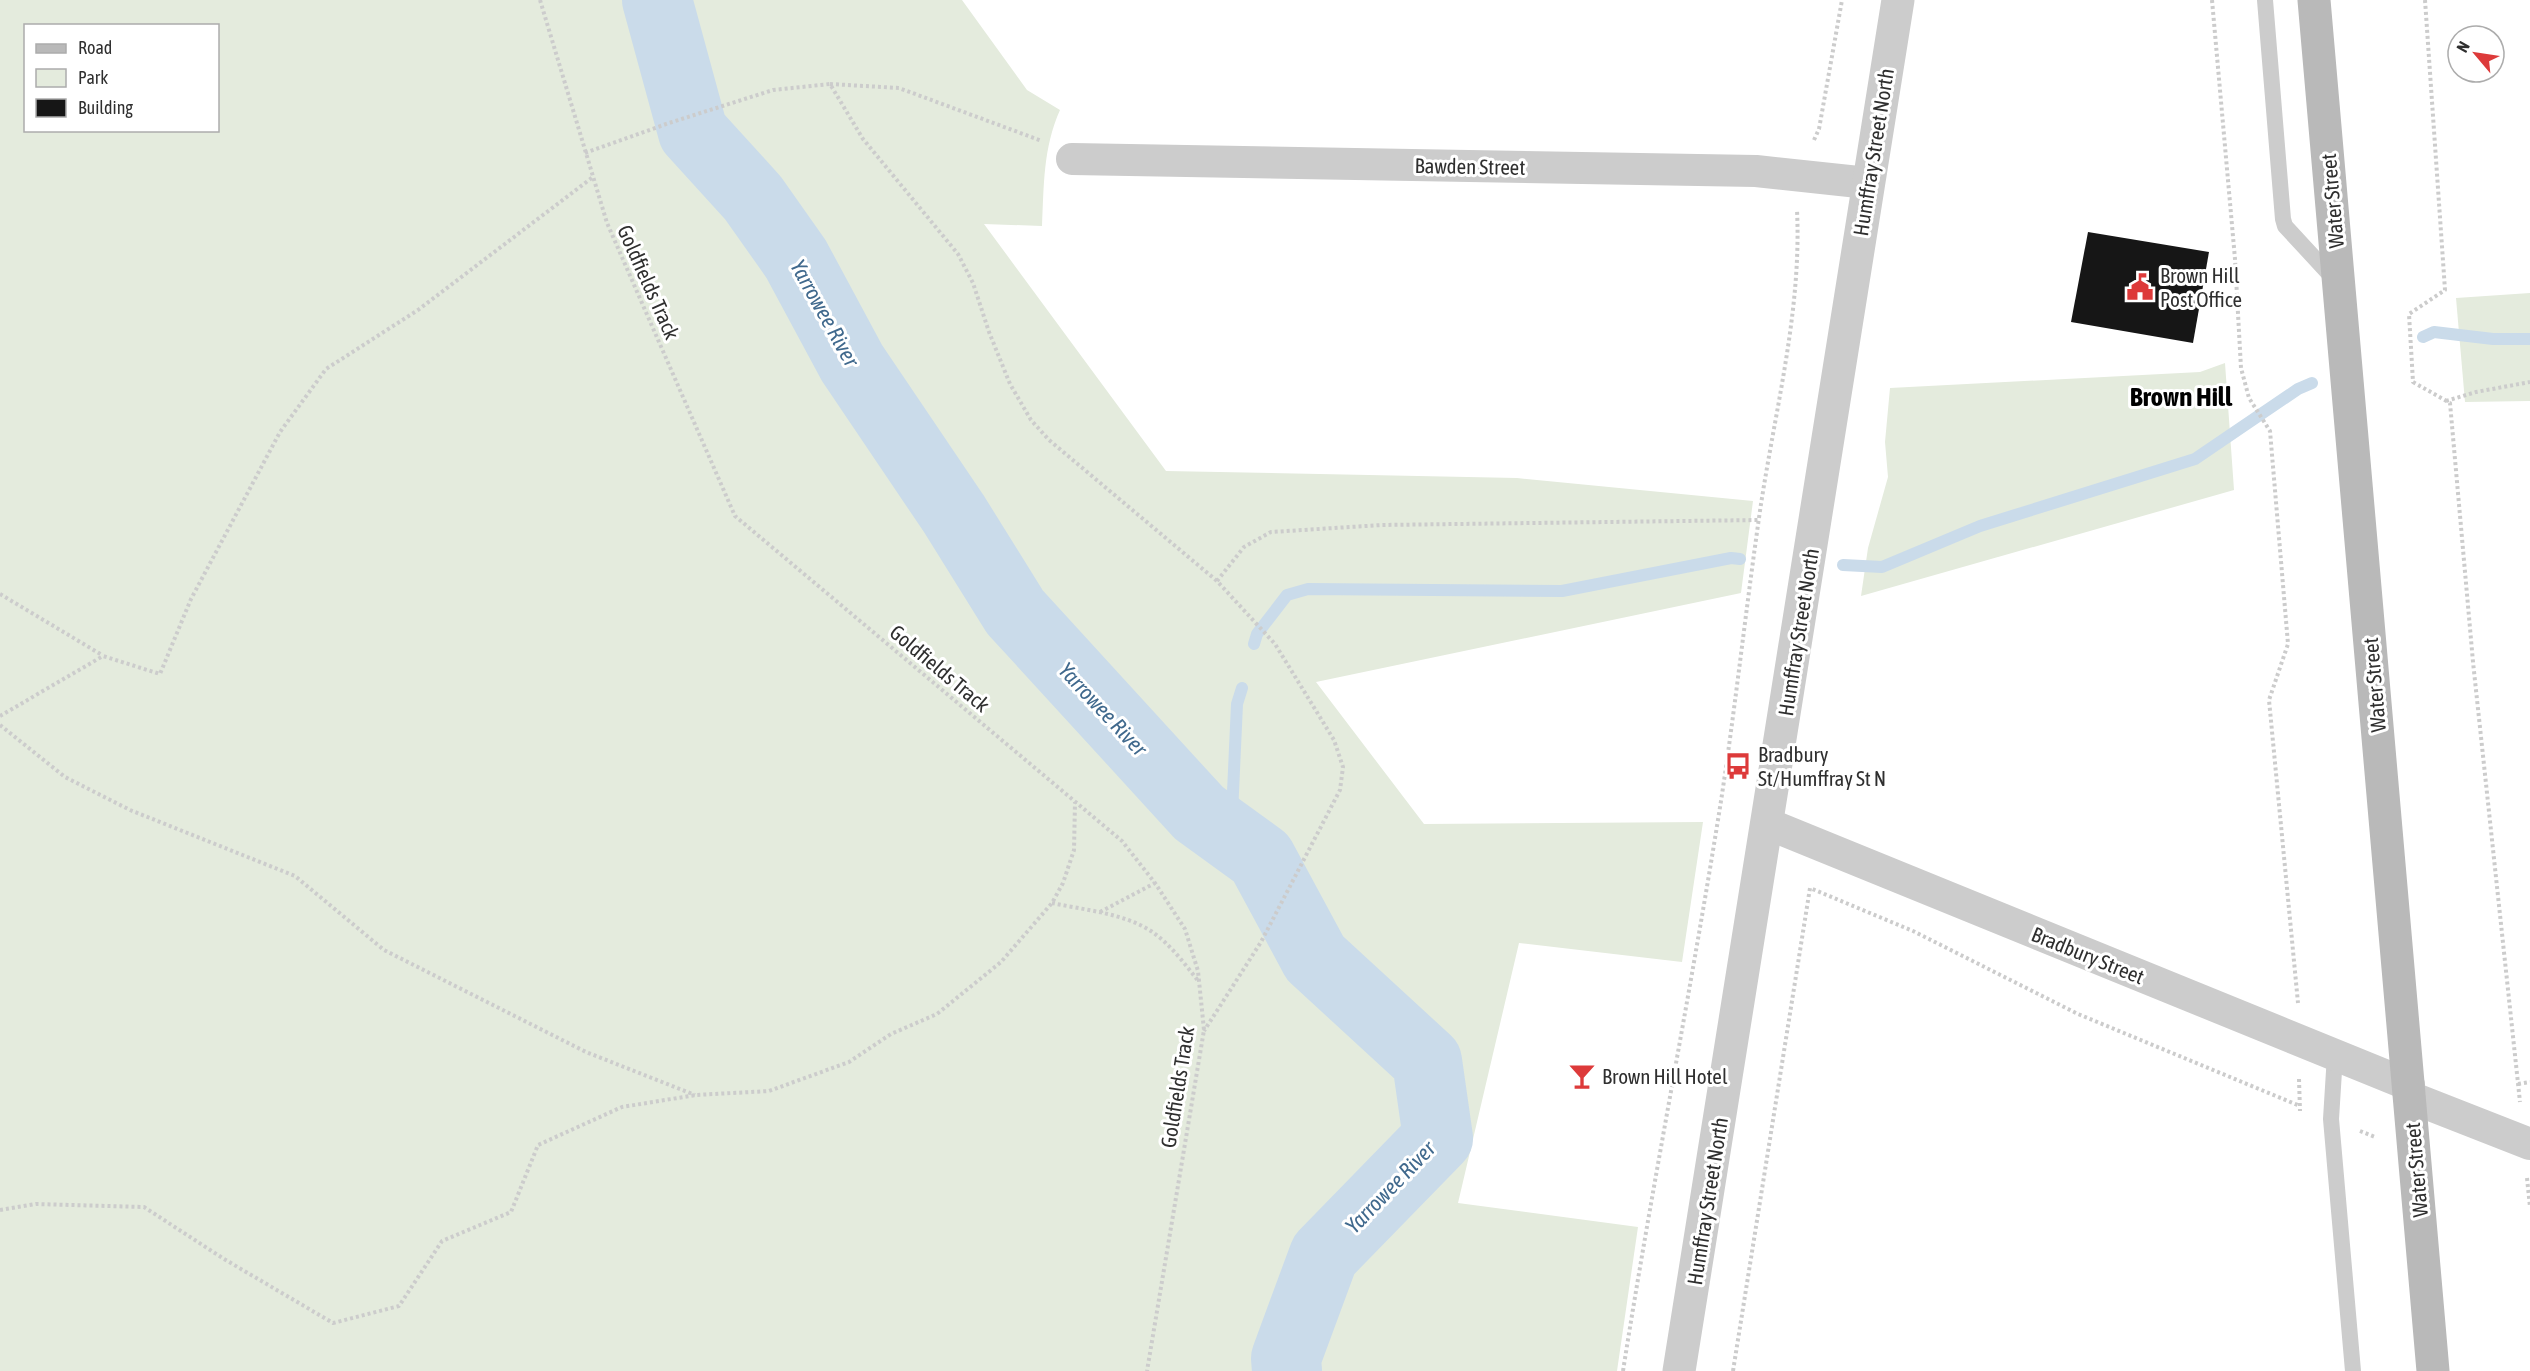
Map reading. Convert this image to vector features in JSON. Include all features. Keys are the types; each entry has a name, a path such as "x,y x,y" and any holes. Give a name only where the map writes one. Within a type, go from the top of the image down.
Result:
{"main road":[{"name":"Water Street","path":"2314,0 2433,1371"}],"street":[{"name":"Humffray Street North","path":"1679,1371 1898,0"},
{"name":"Bawden Street","path":"1072,159 1756,171 1868,183"},
{"name":"Bradbury Street","path":"1767,824 2335,1055 2527,1143"}],"lane":[{"path":"2265,0 2283,219 2285,226 2339,286"},
{"path":"2335,1055 2331,1119 2353,1371"}],"path":[{"name":"Goldfields Track","path":"540,0 607,223 735,516 1122,841 1155,883 1185,929 1200,983 1203,1032 1147,1371"},
{"path":"1623,1371 1649,1208 1721,801 1759,520 1797,277 1799,248 1796,204 1805,153 1819,129 1842,0"},
{"path":"2212,0 2235,259 2241,368 2249,398 2270,431 2288,644 2269,700 2298,998 2300,1106"},
{"path":"2425,0 2445,290 2409,314 2413,382 2450,403 2473,662 2518,1084 2527,1143"},
{"path":"830,84 863,139 958,254 973,283 1010,384 1032,420 1049,440 1217,580 1275,644 1334,741 1343,767 1340,790 1330,813 1261,942 1203,1032"},
{"path":"585,153 710,109 773,90 830,84 899,88 1070,148 1072,159"},
{"path":"0,594 103,656 160,674 191,599 280,432 326,369 418,310 592,177"},
{"path":"2445,401 2530,382"},
{"path":"1217,580 1244,547 1271,532 1382,525 1759,520"},
{"path":"0,716 103,656"},
{"path":"0,725 64,777 130,810 295,876 384,950 586,1052 696,1095"},
{"path":"0,1210 36,1204 144,1207 224,1259 333,1323 399,1306 442,1241 511,1212 538,1145 622,1107 696,1095 769,1090 849,1062 891,1034 937,1014 959,998 1001,962 1052,903 1064,883 1074,850 1075,802"},
{"path":"1100,913 1155,883"},
{"path":"1733,1371 1810,888 1913,932 2078,1014 2415,1153"},
{"path":"1052,903 1100,913 1149,930 1170,948 1200,983"},
{"path":"2518,1084 2530,1083"}],"green space":[{"path":"0,0 962,0 1027,90 1060,110 1047,153 1042,226 984,224 1166,471 1517,478 1753,501 1741,593 1316,682 1424,824 1703,822 1682,962 1519,943 1458,1203 1638,1227 1617,1371 0,1371"},
{"path":"2530,293 2530,401 2465,402 2456,298"},
{"path":"2225,363 2234,490 1861,596 1868,548 1888,477 1885,442 1890,388 2200,372"}],"building":[{"name":"Brown Hill Post Office","path":"2088,232 2209,252 2193,343 2071,322"}],"waterway":[{"name":"Yarrowee River","path":"657,0 693,132 753,198 796,259 852,363 954,514 1015,612 1199,813 1261,858 1315,958 1427,1061 1438,1138 1324,1255 1286,1358 1287,1371"},
{"path":"2423,337 2434,332 2493,339 2530,339"},
{"path":"1843,565 1882,567 1980,526 2195,459 2298,389 2312,383"},
{"path":"1254,644 1257,634 1287,595 1308,589 1562,591 1731,558 1740,559"},
{"path":"1231,836 1237,704 1242,688"}],"place":[{"name":"Brown Hill Post Office","path":"2140,287"},
{"name":"Bradbury St/Humffray St N","path":"1738,766"},
{"name":"Brown Hill Hotel","path":"1582,1076"}],"district":[{"name":"Brown Hill","path":"2181,396"}]}
